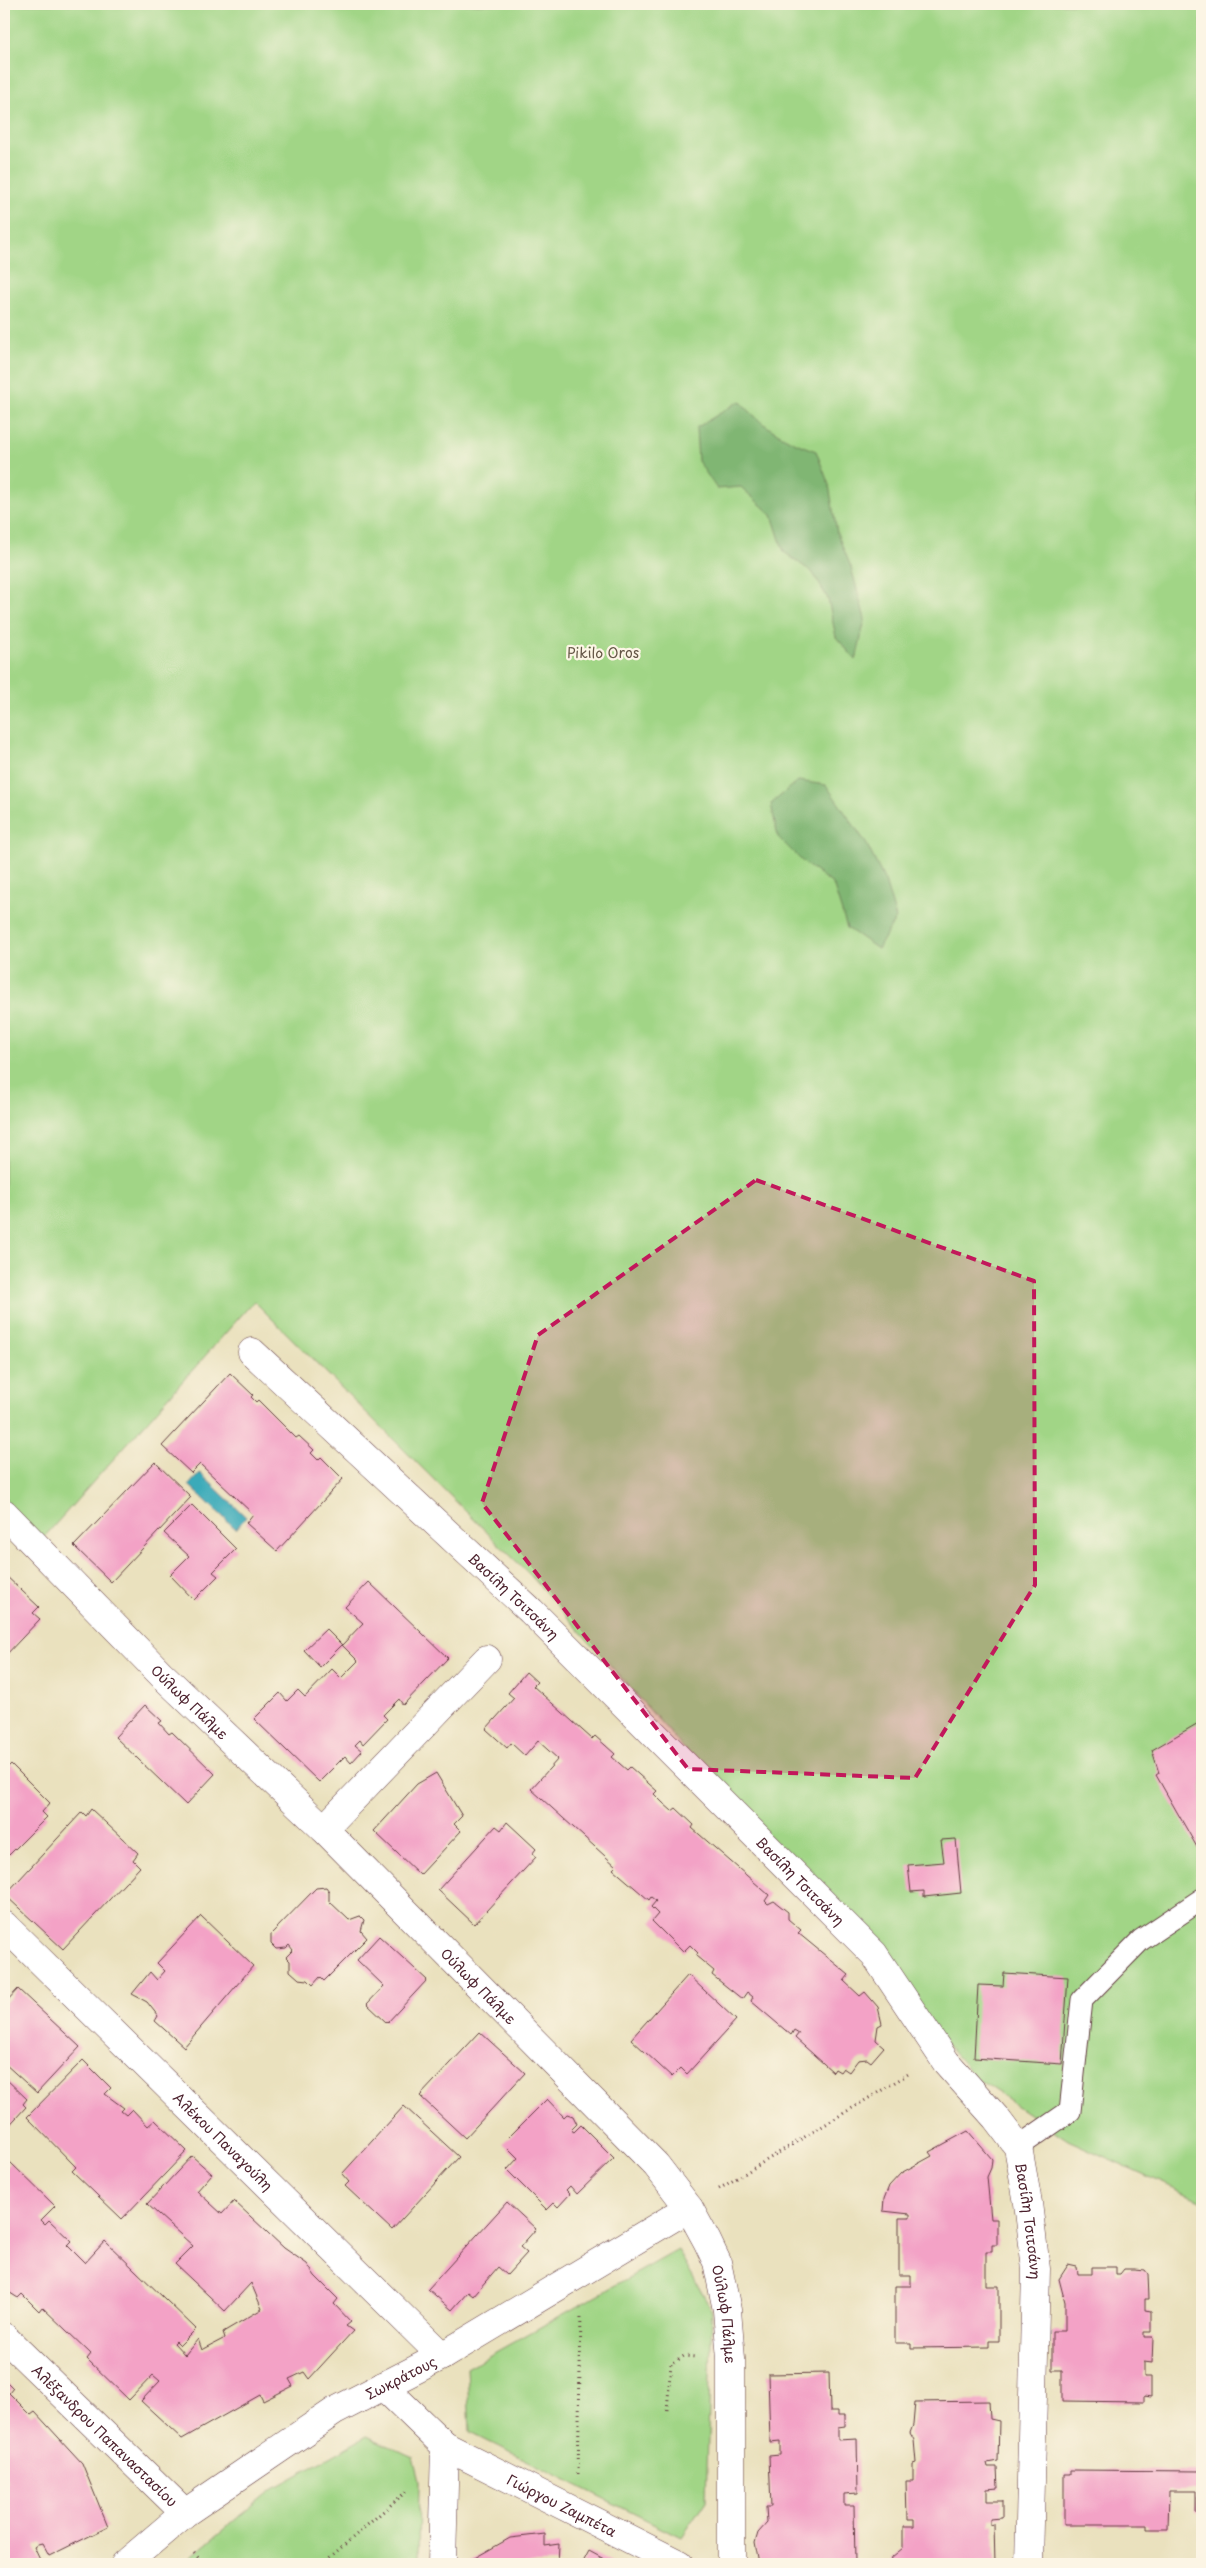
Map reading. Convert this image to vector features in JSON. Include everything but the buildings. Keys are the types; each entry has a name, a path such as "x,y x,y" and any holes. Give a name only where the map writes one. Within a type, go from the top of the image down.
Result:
{"street":[{"name":"Βασίλη Τσιτσάνη","path":"252,1352 531,1611 874,1954 946,2062 996,2118 1018,2147 1028,2204 1036,2269 1029,2564"},
{"name":"Ούλωφ Πάλμε","path":"4,1513 162,1676 324,1829 656,2165 689,2208 717,2262 727,2310 731,2359 731,2564"},
{"path":"324,1829 487,1659"},
{"name":"Αλέκου Παναγούλη","path":"4,1924 442,2356"},
{"name":"Σωκράτους","path":"125,2564 185,2513 336,2411 442,2356 689,2208"},
{"name":"Αλέξανδρου Παπαναστασίου","path":"4,2337 185,2513"},
{"path":"383,2386 446,2452 442,2564"},
{"name":"Γιώργου Ζαμπέτα","path":"446,2452 679,2564"}],"lane":[{"path":"1018,2147 1070,2111 1082,2000 1141,1940 1202,1899"}],"path":[{"path":"689,2208 881,2092"},
{"path":"579,2452 582,2273"},
{"path":"667,2410 671,2364 684,2356 731,2359"},
{"path":"322,2564 446,2452"}],"highlighted area":[{"path":"756,1180 1034,1281 1035,1585 915,1778 688,1769 482,1503 538,1335"}],"green space":[{"name":"Pikilo Oros","path":"4,4 1202,4 1202,2201 1068,2140 976,2078 531,1576 254,1301 29,1554 4,1528"},
{"path":"740,401 774,431 793,442 816,451 829,485 837,533 851,567 865,619 856,660 836,637 828,599 813,573 784,552 772,515 741,487 717,489 698,461 696,428"},
{"path":"798,781 826,785 866,843 885,881 896,918 878,949 847,928 833,884 804,863 778,837 771,804"},
{"path":"678,2250 712,2311 706,2500 681,2537 470,2432 467,2368"},
{"path":"367,2436 413,2457 419,2481 418,2564 182,2564 272,2489"}],"water":[{"path":"200,1473 246,1517 236,1529 189,1485"}]}
